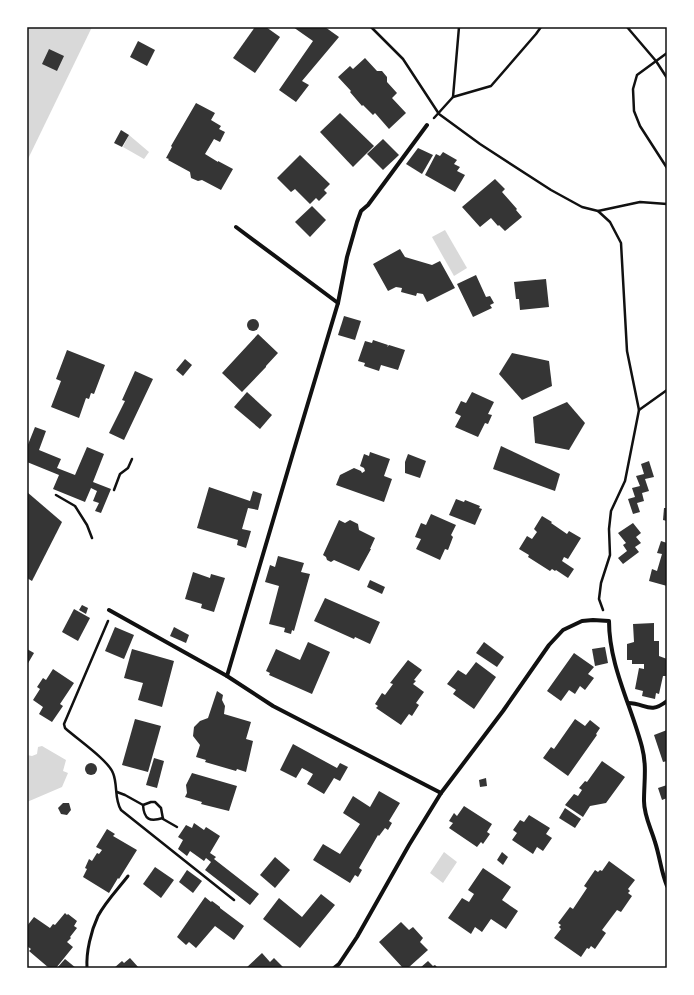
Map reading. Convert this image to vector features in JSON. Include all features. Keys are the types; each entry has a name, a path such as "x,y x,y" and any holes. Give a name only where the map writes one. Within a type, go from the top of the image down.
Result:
{"street":[{"path":"227,676 230,660 338,303 352,238 361,211 368,205 427,125"},
{"path":"236,226 338,303"},
{"path":"110,611 227,676 273,706 441,794"},
{"path":"334,968 339,964 357,937 409,845 441,794 503,711 536,663 559,634 570,626 582,621 608,621 609,638 617,671 628,702 646,764 644,802 645,813 655,842 667,886"},
{"path":"628,702 651,708 661,706 667,701"},
{"path":"339,964 343,968"}],"lane":[{"path":"87,968 86,959 98,916 128,876"}],"path":[{"path":"371,27 403,59 439,114 480,144 551,190 582,207 598,211 640,202 667,204"},
{"path":"453,97 459,27"},
{"path":"439,114 453,97 491,86 541,27"},
{"path":"627,27 656,61 667,78"},
{"path":"667,53 637,75 633,90 634,111 640,126 667,168"},
{"path":"598,211 610,222 621,243 627,351 639,410 624,481 611,511 608,529 610,555 600,583 599,599 608,621"},
{"path":"639,410 667,390"},
{"path":"114,490 120,474 128,468 132,459"},
{"path":"56,495 75,506 92,538"},
{"path":"110,611 64,724 65,728 111,769 117,785 117,805 121,810 234,900"},
{"path":"117,792 143,805 155,802 161,808 163,818"},
{"path":"143,805 144,815 148,819 153,820 163,818 177,827"}],"shaded area":[{"path":"27,27 92,27 27,161"},
{"path":"129,135 149,152 144,159 123,147"},
{"path":"445,230 467,268 454,276 432,237"},
{"path":"42,746 66,760 63,771 68,773 62,787 27,802 27,755 32,756 37,754 38,747"},
{"path":"444,852 457,862 443,883 430,873"}],"building":[{"path":"255,27 266,27 280,37 255,73 233,58"},
{"path":"293,27 325,27 339,37 302,81 309,85 296,102 279,90 313,41"},
{"path":"138,41 155,50 147,66 130,57"},
{"path":"49,49 64,56 57,71 42,64"},
{"path":"365,58 377,71 382,71 387,77 387,82 397,93 392,98 406,113 389,129 375,113 373,115 363,105 362,106 338,77 350,66 353,69"},
{"path":"196,103 215,113 211,120 221,126 219,129 225,132 220,142 214,139 205,154 233,169 221,190 202,180 198,181 191,178 190,172 166,158 172,147 171,146"},
{"path":"340,113 374,146 353,167 320,132"},
{"path":"121,130 129,135 122,147 114,143"},
{"path":"383,139 399,155 383,170 367,154"},
{"path":"418,148 433,155 422,174 406,164"},
{"path":"443,152 457,160 454,164 460,167 457,171 465,175 455,192 425,175 436,154 440,156"},
{"path":"300,155 330,184 324,190 327,193 319,201 316,198 310,204 295,189 291,192 277,178"},
{"path":"495,179 505,189 502,192 522,217 505,231 491,218 480,227 462,207"},
{"path":"312,206 326,220 310,237 295,222"},
{"path":"400,249 405,257 432,265 440,261 455,288 427,302 423,294 417,293 416,296 401,292 402,288 396,287 388,291 373,264"},
{"path":"476,275 486,297 490,296 494,303 490,305 492,308 473,317 457,284"},
{"path":"546,279 549,307 520,310 519,299 516,299 514,282"},
{"path":"344,316 361,321 355,340 338,335"},
{"path":"251,319 255,319 259,325 255,331 251,331 247,327 247,323"},
{"path":"258,334 278,353 242,392 222,373"},
{"path":"373,340 388,345 387,347 389,345 405,350 398,370 381,365 379,371 364,366 365,363 358,361 365,341 372,343"},
{"path":"67,350 105,365 94,394 91,393 89,399 86,398 79,418 51,407 61,381 56,379"},
{"path":"512,353 549,361 552,386 522,400 499,374"},
{"path":"185,359 192,365 183,376 176,370"},
{"path":"135,371 153,379 124,440 109,433 125,401 122,400"},
{"path":"247,392 272,415 260,429 234,407"},
{"path":"472,392 494,402 488,414 492,415 488,424 485,423 478,437 455,427 461,416 455,413 461,401 466,403"},
{"path":"567,402 585,423 569,450 535,443 533,417"},
{"path":"35,427 46,431 39,450 61,459 57,468 75,475 87,447 104,454 93,482 111,489 101,513 95,511 99,503 93,501 97,491 91,488 85,502 53,489 59,475 27,462 27,447"},
{"path":"501,446 560,474 555,491 493,469"},
{"path":"370,452 390,459 384,476 392,479 384,502 336,485 340,475 354,468 362,473 365,471 364,468 360,466 364,454 369,456"},
{"path":"408,454 426,461 420,478 405,473 405,462"},
{"path":"649,461 654,477 645,479 649,491 642,493 644,501 637,503 640,512 633,514 628,499 635,497 632,488 640,486 636,476 644,474 641,464"},
{"path":"209,487 250,501 253,491 262,494 258,510 248,508 242,529 251,531 246,548 237,545 238,540 197,528"},
{"path":"27,492 62,522 32,581 27,578"},
{"path":"456,499 464,502 465,500 480,506 479,508 482,509 475,525 449,515"},
{"path":"664,508 667,508 667,521 663,520"},
{"path":"431,514 456,525 451,535 453,537 448,550 445,549 440,560 416,549 421,539 415,537 421,523 426,525"},
{"path":"542,516 567,534 569,531 581,538 568,559 564,557 562,561 574,569 568,578 556,570 555,571 552,569 550,571 528,557 529,555 519,549 527,536 532,539 537,532 534,529"},
{"path":"339,520 345,523 350,520 358,524 359,530 375,538 359,571 334,560 331,562 323,555"},
{"path":"633,523 641,533 636,537 641,543 635,547 639,552 623,564 618,558 627,551 623,545 626,543 618,533"},
{"path":"661,541 667,543 667,586 649,581 652,569 657,571 662,554 657,553"},
{"path":"278,556 304,563 301,572 310,574 294,631 292,630 291,634 284,632 285,628 269,624 279,586 265,582 270,565 275,567"},
{"path":"193,572 210,578 211,574 225,578 214,612 201,608 202,604 185,599"},
{"path":"370,580 385,587 382,594 367,587"},
{"path":"325,598 380,622 370,644 355,637 354,639 314,621"},
{"path":"82,605 88,608 86,614 79,610"},
{"path":"74,609 90,618 78,641 62,632"},
{"path":"654,623 654,641 659,641 659,656 667,659 666,676 663,676 659,694 656,693 655,699 642,696 643,691 635,689 639,668 644,669 644,664 632,664 632,660 627,660 627,644 634,642 633,624"},
{"path":"115,627 134,635 124,659 105,651"},
{"path":"174,627 189,635 186,643 170,636"},
{"path":"308,642 330,652 312,694 269,675 270,673 266,671 276,649 300,660"},
{"path":"484,642 504,657 497,667 476,653"},
{"path":"605,647 608,663 595,666 592,649"},
{"path":"27,649 34,653 27,665"},
{"path":"132,649 174,661 162,707 138,700 143,683 124,678"},
{"path":"574,653 594,667 588,674 594,678 585,690 580,686 575,694 569,690 561,701 547,691"},
{"path":"408,660 422,670 414,680 416,681 413,684 424,692 416,703 419,705 412,716 409,714 401,725 376,708 378,706 375,704 382,693 385,695 393,684 390,683"},
{"path":"476,662 496,677 474,709 453,694 456,690 447,684 458,670 466,675"},
{"path":"53,669 74,683 60,704 63,706 52,722 39,714 43,707 33,700 40,689 37,687 43,678 46,680"},
{"path":"217,691 223,695 222,700 225,706 224,714 251,722 246,739 253,741 246,772 237,769 236,771 205,762 206,760 196,757 200,745 193,736 194,727 200,721 208,718"},
{"path":"135,719 161,726 148,772 122,765"},
{"path":"575,719 585,726 590,720 600,728 596,734 597,735 568,776 543,758 551,747 554,749"},
{"path":"667,730 667,761 663,762 654,735"},
{"path":"293,744 337,768 340,763 348,767 340,781 334,778 324,794 307,784 313,774 302,768 296,778 280,770"},
{"path":"154,758 164,761 157,788 146,785"},
{"path":"602,761 625,777 606,803 590,806 583,817 565,805 574,794 578,796 582,790 579,788 585,781 587,782"},
{"path":"89,763 93,763 97,769 93,775 89,775 85,771 85,767"},
{"path":"192,773 237,786 229,811 201,804 202,802 185,797 187,793 186,785"},
{"path":"486,778 487,786 480,787 479,780"},
{"path":"667,785 667,798 662,800 658,788"},
{"path":"379,791 400,803 389,821 392,823 388,830 385,828 379,836 378,835 359,868 362,870 358,877 355,875 350,883 313,860 323,844 340,854 360,824 343,813 353,796 370,807"},
{"path":"63,803 69,803 71,810 67,815 61,814 58,808"},
{"path":"464,806 492,824 487,832 490,834 483,844 481,842 477,847 449,828 453,823 449,821 454,813 457,816"},
{"path":"565,808 581,819 575,828 559,818"},
{"path":"529,815 550,828 546,834 552,838 543,851 537,847 533,854 512,840 517,833 513,830 520,820 524,822"},
{"path":"194,823 204,830 206,827 220,836 210,853 216,857 214,859 259,894 250,905 205,870 211,862 206,858 204,861 190,851 187,856 178,849 183,840 178,837 186,825 192,828"},
{"path":"107,829 115,834 113,836 137,850 109,893 83,877 87,869 85,868 89,859 92,861 97,853 99,854 102,850 96,847"},
{"path":"502,852 508,857 503,865 497,860"},
{"path":"275,857 290,870 275,888 260,875"},
{"path":"609,861 635,880 628,889 630,891 628,893 632,896 621,912 617,910 602,930 606,933 595,949 591,946 589,949 587,948 581,957 554,938 561,929 559,927 561,925 558,923 570,907 573,909 587,888 584,886 595,870 598,872 600,870 602,871"},
{"path":"155,867 174,880 161,898 143,884"},
{"path":"483,868 511,887 502,900 518,911 506,929 491,919 482,932 475,927 471,934 448,918 462,898 469,902 474,894 468,890"},
{"path":"187,870 202,881 193,893 179,882"},
{"path":"321,894 335,905 300,948 263,919 279,898 302,917"},
{"path":"205,897 244,926 234,940 215,926 196,948 189,942 186,945 177,937"},
{"path":"65,913 77,921 74,926 77,928 67,942 73,947 56,968 49,968 29,951 31,949 27,946 27,926 34,917 50,928 53,924 55,925"},
{"path":"401,922 409,930 413,927 423,938 420,942 428,950 408,968 403,968 379,942"},
{"path":"262,953 270,962 274,958 283,967 246,968"},
{"path":"130,958 139,968 114,968 122,961 124,963"},
{"path":"65,959 76,968 57,968"},
{"path":"428,961 433,966 435,965 438,968 420,968"}]}
